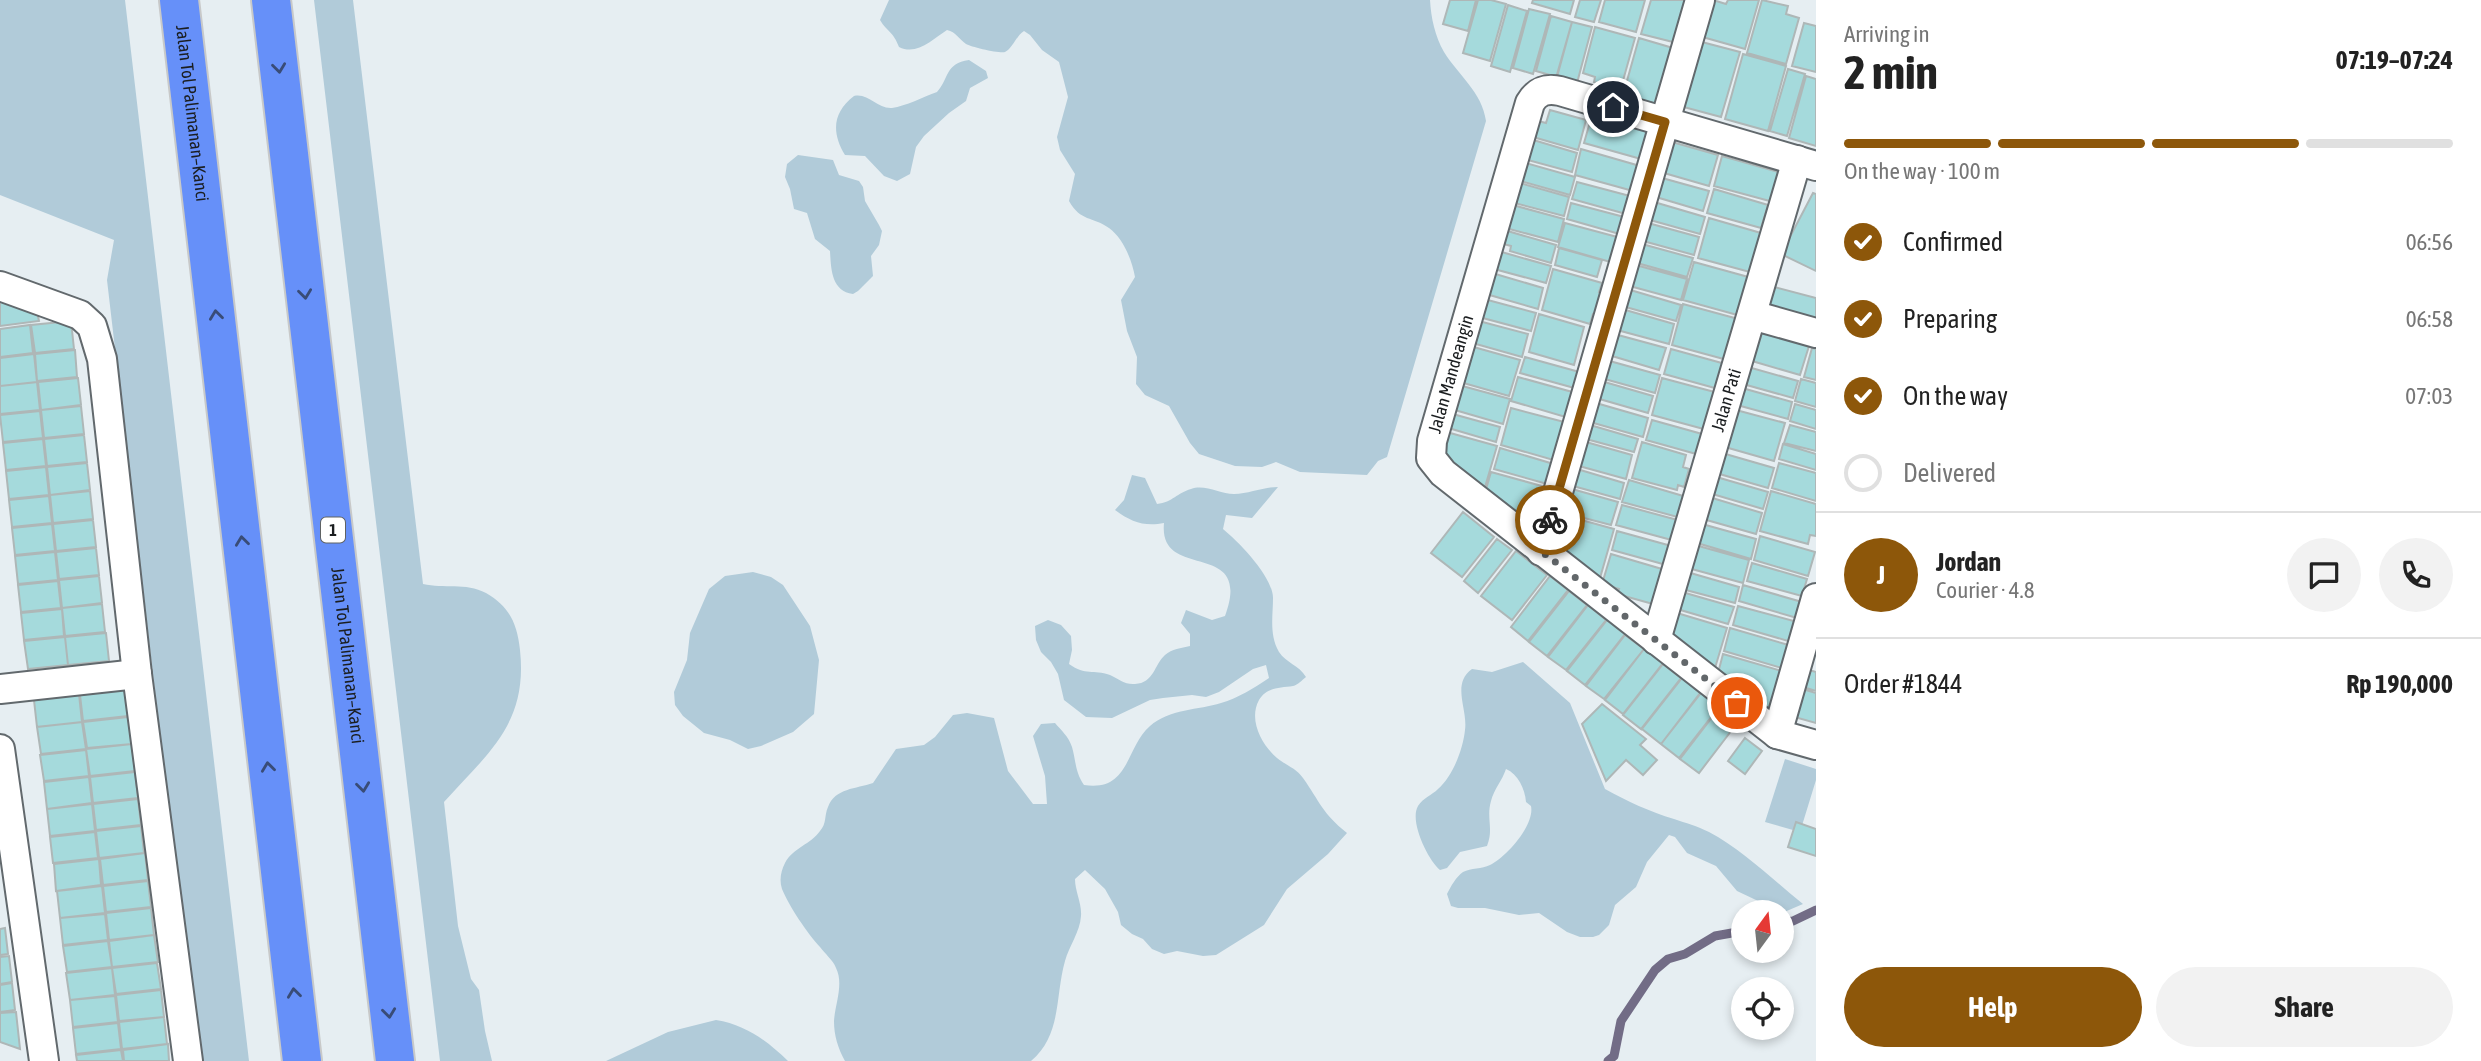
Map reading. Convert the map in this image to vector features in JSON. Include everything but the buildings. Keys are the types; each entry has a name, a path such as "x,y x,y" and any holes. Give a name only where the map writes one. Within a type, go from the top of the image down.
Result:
{"highway":[{"name":"Jalan Tol Palimanan–Kanci","path":"179,0 302,1061"},
{"name":"Jalan Tol Palimanan–Kanci","path":"271,0 395,1061"}],"street":[{"path":"1541,551 1700,0"},
{"name":"Jalan Mandeangin","path":"1665,122 1550,89 1534,96 1432,441 1431,458 1443,473 1777,734 1816,745"},
{"path":"1665,122 1807,163"},
{"name":"Jalan Pati","path":"1656,640 1752,315 1807,163"},
{"path":"0,286 80,315 92,326 102,359 137,674 188,1061"},
{"path":"1752,315 1816,333"},
{"path":"1777,734 1816,598"},
{"path":"0,689 137,674"},
{"path":"0,749 44,1061"}],"shaded area":[{"path":"0,0 125,0 249,1061 198,1061 107,280 114,240 0,195"},
{"path":"314,0 353,0 423,584 470,588 486,593 507,610 519,641 521,676 518,698 511,718 489,752 444,802 458,926 471,979 479,990 492,1061 440,1061"},
{"path":"889,0 1430,0 1434,27 1441,46 1480,101 1486,121 1387,457 1378,461 1367,475 1300,472 1276,462 1262,467 1235,466 1199,454 1169,406 1145,395 1136,384 1137,357 1127,331 1121,300 1135,277 1126,250 1114,232 1103,224 1082,216 1069,201 1075,174 1060,150 1057,137 1068,97 1059,62 1042,50 1024,31 1005,52 969,45 947,30 918,48 899,47 880,20"},
{"path":"969,60 986,71 988,78 970,88 966,101 924,136 916,147 910,174 897,181 884,176 865,156 845,155 838,138 836,123 842,109 854,96 864,97 887,108 903,105 937,92 951,68"},
{"path":"798,155 833,160 839,175 859,181 863,187 865,201 882,231 879,245 871,256 873,276 853,294 836,284 830,251 815,239 807,213 794,209 785,177 787,164"},
{"path":"1132,475 1145,478 1157,504 1196,488 1234,494 1278,487 1252,518 1226,515 1223,529 1246,551 1267,580 1272,590 1272,625 1276,646 1282,656 1306,677 1295,685 1274,689 1262,696 1256,708 1256,724 1271,753 1300,775 1327,813 1347,833 1328,854 1287,889 1264,925 1216,955 1203,956 1177,951 1164,954 1152,949 1143,939 1121,925 1118,912 1105,889 1085,870 1075,879 1081,916 1065,961 1053,1027 1041,1051 1031,1061 845,1061 834,1026 838,974 833,962 794,911 781,882 788,858 820,831 828,807 836,796 873,783 896,749 924,745 935,737 953,715 967,713 994,718 1008,771 1033,804 1047,804 1045,776 1033,736 1041,724 1055,723 1065,734 1071,743 1077,771 1084,785 1099,785 1110,782 1119,775 1142,735 1158,720 1175,713 1227,701 1269,678 1266,665 1253,669 1219,692 1206,697 1192,695 1150,700 1112,718 1086,717 1064,700 1058,674 1041,652 1036,640 1035,626 1048,620 1061,625 1071,636 1069,664 1075,668 1104,673 1125,683 1135,684 1150,677 1168,653 1190,646 1190,634 1181,623 1186,610 1212,620 1225,616 1230,592 1227,577 1217,568 1175,552 1166,541 1164,523 1138,523 1115,510 1124,500"},
{"path":"753,572 771,577 783,585 810,626 819,660 814,714 793,732 748,749 730,740 704,733 683,716 675,705 674,692 687,660 690,633 709,589 725,576"},
{"path":"1523,662 1570,703 1605,789 1639,806 1722,839 1803,904 1794,908 1794,900 1756,900 1737,891 1716,866 1687,853 1675,837 1669,835 1647,862 1636,887 1615,905 1609,925 1593,937 1580,937 1567,932 1539,913 1519,915 1485,908 1451,906 1447,894 1456,879 1463,872 1490,865 1504,855 1524,831 1531,814 1531,806 1526,802 1517,778 1506,769 1491,801 1487,846 1460,852 1447,868 1440,870 1430,858 1418,830 1418,806 1443,784 1460,754 1465,730 1462,682 1472,669 1492,672"},
{"path":"1785,759 1816,769 1816,780 1800,832 1765,822"},
{"path":"716,1020 755,1035 788,1061 606,1061 668,1032"}],"waterway":[{"path":"1794,921 1816,910"},
{"path":"1608,1061 1614,1056 1621,1021 1655,970 1668,959 1685,954 1715,936 1731,933"}],"way so far":[{"path":"1550,520 1541,551 1737,703"}],"route":[{"path":"1550,520 1665,122 1613,107"}]}
